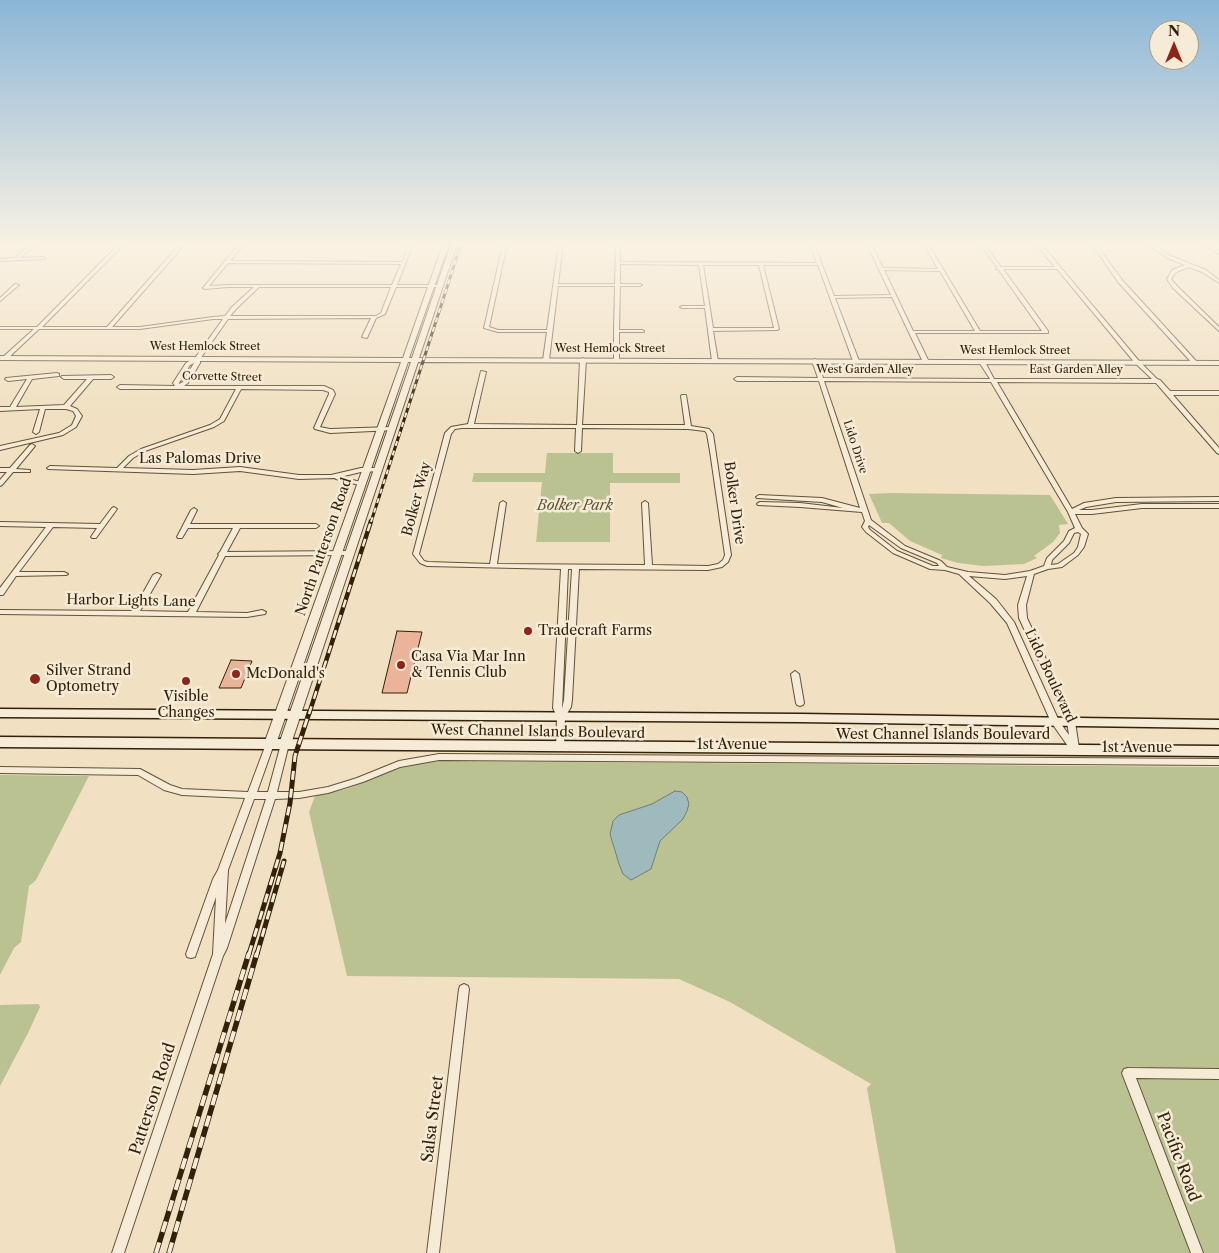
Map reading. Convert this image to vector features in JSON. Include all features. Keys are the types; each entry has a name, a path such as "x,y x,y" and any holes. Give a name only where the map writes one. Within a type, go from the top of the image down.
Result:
{"main road":[{"name":"West Channel Islands Boulevard","path":"0,713 561,716 1219,724"},
{"name":"West Channel Islands Boulevard","path":"0,742 1219,752"}],"street":[{"path":"3,358 39,328 64,302"},
{"path":"108,328 131,302"},
{"path":"178,387 185,383 197,359 240,302"},
{"path":"0,328 151,328 204,319 374,318 383,314 387,302"},
{"name":"North Patterson Road","path":"285,744 378,470 385,429 405,359 425,302"},
{"name":"North Patterson Road","path":"270,744 367,470 415,359 434,302"},
{"path":"492,302 486,328 498,331 550,332"},
{"path":"546,360 554,302"},
{"path":"616,360 617,302"},
{"path":"705,302 715,361"},
{"path":"710,330 777,330 770,302"},
{"path":"834,302 856,361"},
{"path":"896,302 926,362"},
{"path":"960,302 978,332"},
{"path":"911,332 1046,332 1024,302"},
{"path":"1087,302 1137,362 1168,393 1219,452"},
{"path":"1140,302 1195,363"},
{"path":"1191,302 1219,330"},
{"path":"682,307 706,307"},
{"path":"365,337 374,318"},
{"path":"616,331 642,331"},
{"name":"West Hemlock Street","path":"3,358 1219,363"},
{"path":"578,451 583,360"},
{"name":"Lido Drive","path":"815,361 868,521 865,527 868,532 895,552 932,568 945,568 960,573"},
{"path":"960,573 996,577 1031,573 1047,566 1060,566 1076,554 1086,534 1079,529 1071,512 982,362"},
{"path":"471,426 483,372"},
{"path":"8,378 57,375"},
{"path":"64,376 111,377"},
{"path":"66,407 91,377"},
{"path":"12,408 30,378"},
{"name":"West Garden Alley","path":"737,379 992,379"},
{"name":"East Garden Alley","path":"992,379 1156,380"},
{"name":"Corvette Street","path":"120,387 324,388 331,391 332,394 320,428 330,430 385,429"},
{"path":"118,470 131,457 143,450 208,428 222,420 239,388"},
{"path":"1168,393 1219,393"},
{"path":"684,396 688,427"},
{"path":"0,409 66,407 75,410 79,416 77,423 67,431 46,439 0,448"},
{"path":"36,432 43,408"},
{"name":"Bolker Drive","path":"471,426 688,427 702,428 710,434 727,559 720,566 708,568 576,567"},
{"name":"Bolker Way","path":"471,426 454,428 448,433 416,554 419,560 427,564 576,567"},
{"path":"0,484 32,446"},
{"name":"Las Palomas Drive","path":"50,468 193,472 240,469 299,477 331,477 367,470 378,470"},
{"path":"0,470 28,471"},
{"path":"331,477 363,484"},
{"path":"1071,512 1088,504 1123,499 1219,499"},
{"path":"760,500 864,511"},
{"path":"492,566 503,502"},
{"path":"646,503 648,568"},
{"path":"1071,512 1092,512 1142,506 1219,506"},
{"path":"94,537 114,509"},
{"path":"180,537 194,510"},
{"path":"0,524 102,526"},
{"path":"0,593 50,526"},
{"path":"187,526 316,526"},
{"path":"191,614 221,554 237,527"},
{"path":"1047,566 1049,559 1068,542 1071,532 1079,529"},
{"path":"221,554 350,553"},
{"path":"560,747 561,716 557,708 565,567"},
{"path":"561,716 567,707 568,700 576,567"},
{"name":"Lido Boulevard","path":"960,573 993,601 1010,622 1055,722 1075,750"},
{"name":"Lido Boulevard","path":"1031,573 1022,605 1025,624 1071,722 1075,750"},
{"path":"14,574 64,574"},
{"path":"135,614 157,575"},
{"name":"Harbor Lights Lane","path":"0,612 247,615 262,612"},
{"path":"795,674 800,702"},
{"name":"Patterson Road","path":"118,1253 218,954 224,870 270,744"},
{"name":"Patterson Road","path":"218,954 222,948 272,796 285,744"},
{"name":"1st Avenue","path":"0,770 140,772 167,788 182,792 272,796 299,795 328,790 360,780 399,764 439,757 1219,762"},
{"path":"191,954 218,879 224,870"},
{"name":"Salsa Street","path":"433,1253 464,989"},
{"name":"Pacific Road","path":"1197,1253 1128,1073 1219,1074"}],"green space":[{"name":"Bolker Park","path":"547,453 613,453 613,473 680,473 680,483 610,483 610,542 536,542 542,482 472,482 474,473 545,473"},
{"path":"869,494 1050,495 1068,524 1059,525 1060,533 1053,542 1034,556 1037,558 1024,564 984,566 958,563 941,558 942,555 910,541 889,523 882,523"},
{"path":"445,761 1219,767 1219,1253 896,1253 867,1088 871,1084 730,1002 679,979 347,976 309,812 315,796 346,789 412,763"},
{"path":"0,775 89,776 36,880 29,886 21,942 14,948 0,975"},
{"path":"39,1004 40,1007 28,1033 0,1086 0,1005"}],"water":[{"path":"675,791 682,792 687,797 689,804 687,811 683,819 660,841 651,869 631,880 623,874 619,864 610,834 613,821 619,815 652,804"}],"building":[{"name":"Casa Via Mar Inn & Tennis Club","path":"397,631 422,632 407,693 382,693"},
{"name":"McDonald's","path":"231,660 252,661 241,688 219,688"}],"railway":[{"path":"371,522 442,302"},
{"path":"309,714 371,521"},
{"path":"249,954 280,853 290,803 295,756 309,713"},
{"path":"257,954 284,861"},
{"path":"156,1253 249,953"},
{"path":"169,1253 257,953"}],"place":[{"name":"Tradecraft Farms","path":"528,631"},
{"name":"Casa Via Mar Inn & Tennis Club","path":"401,665"},
{"name":"McDonald's","path":"236,674"},
{"name":"Silver Strand Optometry","path":"35,679"},
{"name":"Visible Changes","path":"186,681"}]}
